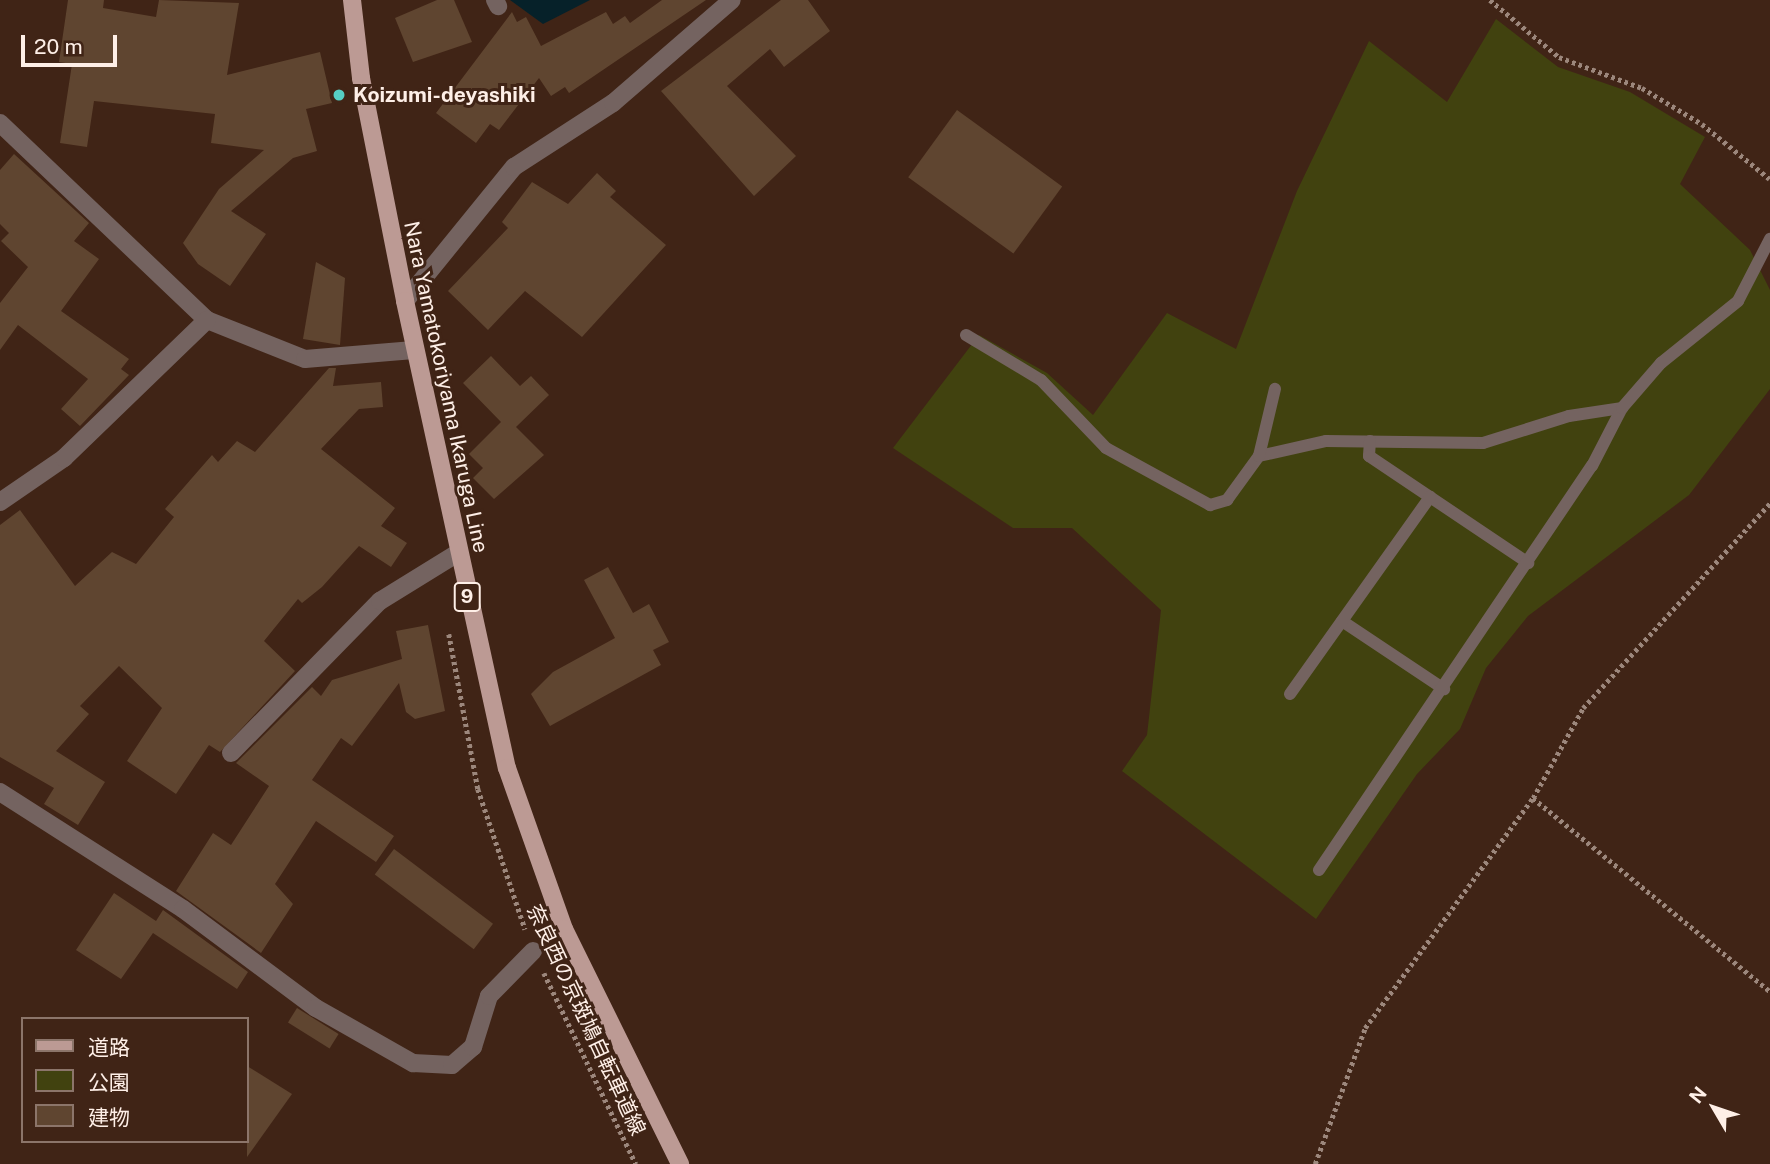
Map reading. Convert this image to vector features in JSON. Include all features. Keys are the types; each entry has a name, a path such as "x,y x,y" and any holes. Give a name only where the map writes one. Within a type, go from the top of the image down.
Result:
{"main road":[{"name":"Nara Yamatokoriyama Ikaruga Line","path":"352,0 361,78 414,350 456,554 506,768 564,929 680,1164"}],"street":[{"path":"405,301 514,167 613,103 732,0"},
{"path":"0,123 207,320 305,359 414,350"},
{"path":"0,502 64,458 207,320"},
{"path":"231,753 380,601 456,554"},
{"path":"0,792 183,909 316,1008 413,1063 452,1065 473,1047 489,996 533,950"}],"lane":[{"path":"1319,870 1444,689 1592,466 1622,408 1661,363 1738,301 1770,239"},
{"path":"966,335 1041,380 1106,448 1210,505 1227,500 1259,456 1275,389"},
{"path":"1259,456 1326,441 1483,443 1569,416 1622,408"},
{"path":"1370,441 1369,456 1528,563"},
{"path":"1290,695 1430,497"},
{"path":"1342,621 1444,689"}],"path":[{"path":"1490,0 1559,57 1642,88 1702,124 1770,179"},
{"path":"1315,1164 1365,1027 1533,798 1609,675 1712,574 1770,503"},
{"name":"奈良西の京斑鳩自転車道線","path":"448,625 478,789 533,950 636,1164"},
{"path":"1533,798 1770,991"}],"green space":[{"path":"1496,19 1558,67 1630,92 1705,137 1680,184 1750,250 1770,290 1770,389 1689,495 1528,616 1486,668 1460,729 1417,774 1316,919 1122,771 1147,735 1161,610 1072,528 1013,528 893,448 979,335 1047,373 1093,415 1167,313 1236,349 1297,191 1369,41 1447,102"}],"water":[{"path":"510,0 590,0 543,24"}],"building":[{"path":"68,0 104,0 103,8 156,17 159,0 239,3 227,75 320,52 332,103 306,109 317,151 293,158 231,211 266,234 230,286 198,264 183,243 219,189 264,150 211,143 215,114 94,101 87,147 60,143 72,64 59,62"},
{"path":"437,0 454,0 472,42 413,62 395,18"},
{"path":"662,0 706,0 569,93 565,87 551,96 539,78 499,130 490,124 476,143 436,113 512,12 517,22 526,17 541,46 606,12 613,24 625,16 630,23"},
{"path":"781,0 808,0 830,31 784,67 770,49 727,86 796,156 754,196 661,91"},
{"path":"957,110 1062,186 1013,254 908,177"},
{"path":"14,154 89,223 74,241 99,259 61,311 129,359 121,369 129,375 80,426 61,409 88,379 18,325 0,350 0,303 28,267 1,241 9,233 0,224 0,170"},
{"path":"597,173 616,191 610,197 666,245 582,337 525,291 488,330 448,291 508,228 502,222 532,182 568,204"},
{"path":"316,262 345,278 340,345 303,339"},
{"path":"491,356 520,386 531,376 549,395 516,427 544,455 494,499 473,478 483,468 469,454 501,422 463,383"},
{"path":"329,368 336,368 333,386 381,382 383,407 359,409 321,449 395,508 381,526 407,543 391,567 359,546 322,587 302,603 298,599 264,641 295,671 220,752 209,745 176,794 127,761 162,708 119,666 80,706 89,714 56,751 105,782 78,825 44,804 54,788 0,757 0,525 20,510 75,586 112,552 136,564 174,517 165,509 212,455 218,462 237,441 255,452"},
{"path":"608,567 633,613 649,604 669,642 653,650 661,665 550,726 531,694 553,672 615,638 584,580"},
{"path":"428,625 445,711 415,719 406,712 399,683 352,746 341,738 312,780 394,836 376,862 316,821 275,884 293,904 261,953 176,891 213,833 231,845 269,786 236,763 312,687 321,696 332,680 402,659 396,631"},
{"path":"394,849 493,924 474,949 375,875"},
{"path":"114,893 156,921 163,910 248,972 237,989 153,933 121,979 76,950"},
{"path":"297,1008 339,1034 330,1048 288,1022"},
{"path":"248,1067 292,1094 247,1157 248,1143"}],"place":[{"name":"Koizumi-deyashiki","path":"339,95"}]}
